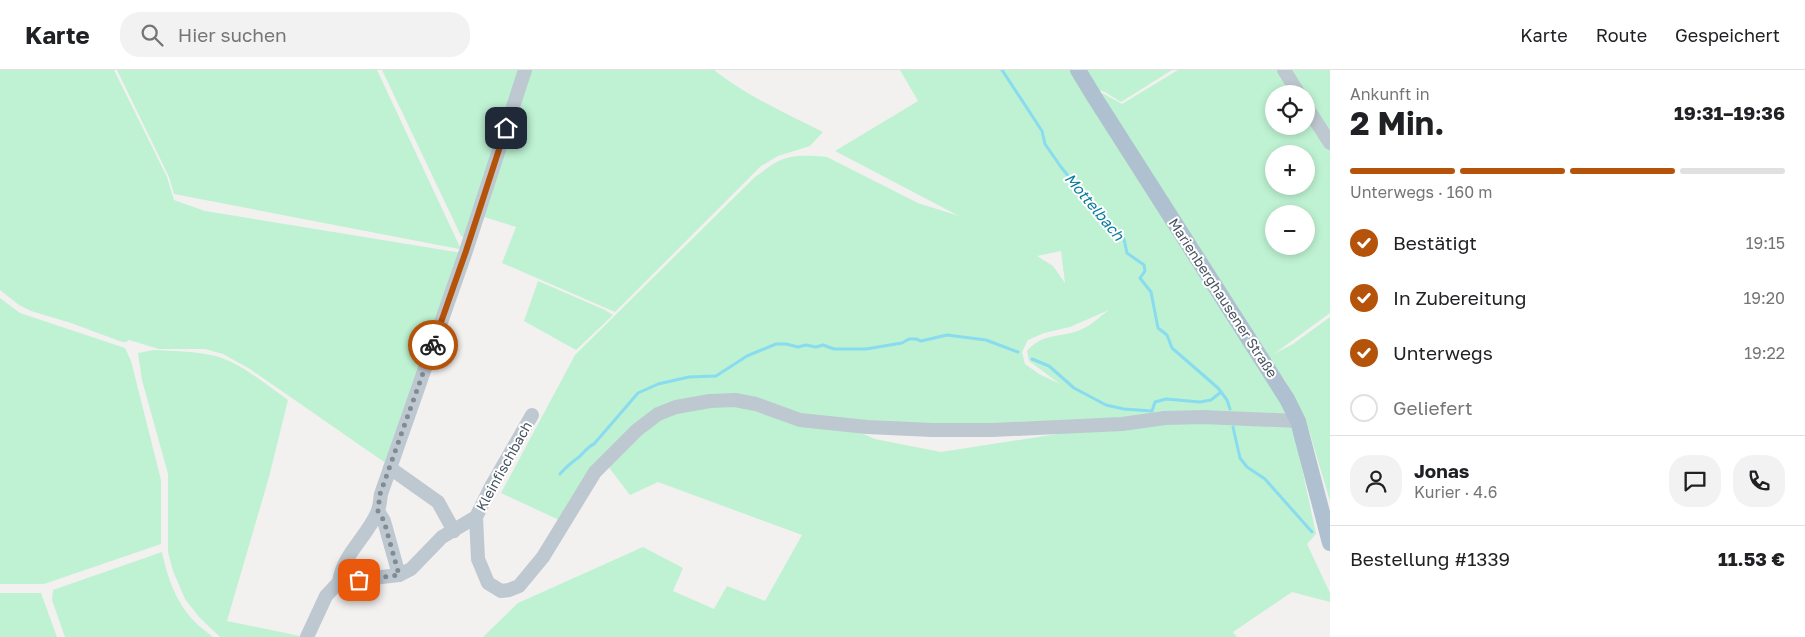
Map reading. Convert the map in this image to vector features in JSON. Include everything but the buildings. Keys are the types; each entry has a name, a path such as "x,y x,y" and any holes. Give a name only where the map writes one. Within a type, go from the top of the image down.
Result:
{"main road":[{"name":"Marienberghausener Straße","path":"1078,70 1287,399 1298,421 1330,543"}],"street":[{"path":"307,637 326,596 340,582 341,571 358,541 366,534 378,511 380,494 466,251 525,70"},
{"path":"1284,70 1293,85"},
{"path":"1315,120 1330,144"},
{"name":"Kleinfischbach","path":"532,415 492,485 476,518 478,559 488,583 501,591 519,586 543,557 595,472 637,430 658,414 676,407 710,401 735,400 756,404 800,420 867,427 932,430 992,430 1122,424 1165,418 1203,417 1298,421"},
{"path":"390,468 438,502 454,531"},
{"path":"378,511 384,521 399,575"},
{"name":"Kleinfischbach","path":"340,582 399,575 411,569 442,537 476,518"}],"green space":[{"path":"0,70 114,70 167,177 174,200 205,211 462,253 387,464 250,369 223,354 205,349 159,349 129,340 122,342 71,323 31,311 19,305 0,290"},
{"path":"117,70 377,70 460,247 459,249 174,194 169,177"},
{"path":"382,70 522,70 465,238 461,236"},
{"path":"529,70 714,70 753,96 823,132 810,146 778,156 761,166 615,312 502,263 516,227 481,216"},
{"path":"900,70 1074,70 1149,192 1267,375 1280,400 1295,435 1316,534 1307,544 1330,593 1330,602 1292,592 1233,632 1237,637 483,637 518,603 643,547 683,568 673,591 714,609 727,586 765,601 802,535 658,482 630,495 607,465 650,423 667,413 738,401 805,424 847,427 875,439 941,452 1090,429 1086,424 931,428 865,425 800,417 770,404 731,394 682,404 658,412 634,427 602,459 559,520 501,493 575,355 755,177 772,165 793,157 827,157 918,203 959,216 835,151 918,101","holes":["1061,251 1065,283 1053,266 1037,256","1109,310 1086,327 1075,332 1047,338 1033,345 1027,351 1029,361 1060,384 1039,374 1025,364 1022,352 1028,340 1044,333 1070,327"]},
{"path":"1085,70 1172,70 1121,102 1105,92 1095,89"},
{"path":"1178,70 1281,70 1290,85 1265,85 1265,135 1315,135 1315,125 1330,149 1330,313 1274,354 1293,344 1330,317 1330,501 1305,417 1285,380 1097,92 1122,104"},
{"path":"1286,70 1330,70 1330,140 1315,116 1315,85 1295,85"},
{"path":"538,281 613,315 576,350 524,321"},
{"path":"0,298 20,313 125,348 131,361 161,480 161,544 44,584 0,584"},
{"path":"153,350 182,351 221,358 241,367 288,400 269,477 227,621 305,637 220,637 199,617 185,599 173,571 168,552 168,474 142,380 138,353"},
{"path":"162,552 166,570 176,596 194,622 213,637 65,637 52,600 53,590"},
{"path":"0,593 41,593 57,637 0,637"}],"waterway":[{"name":"Mottelbach","path":"1002,70 1042,131 1045,144 1061,167 1096,213 1105,218 1110,228 1124,239 1127,253 1144,265 1145,271 1140,278 1151,292 1158,328 1167,335 1172,348 1218,388 1227,400 1230,409"},
{"path":"560,474 587,448 594,444 638,393 658,384 689,377 716,376 747,356 776,344 798,347 823,345 834,349 866,349 902,343 909,339 921,341 947,335 986,340 1018,352"},
{"path":"1032,359 1049,366 1074,388 1106,405 1124,409 1152,411 1155,402 1166,399 1200,402 1211,400 1221,392"},
{"name":"Mottelbach","path":"1233,427 1240,458 1247,467 1265,479 1312,532"}],"way so far":[{"path":"359,580 399,575 384,521 378,511 380,494 433,345"}],"route":[{"path":"433,345 506,128"}]}
